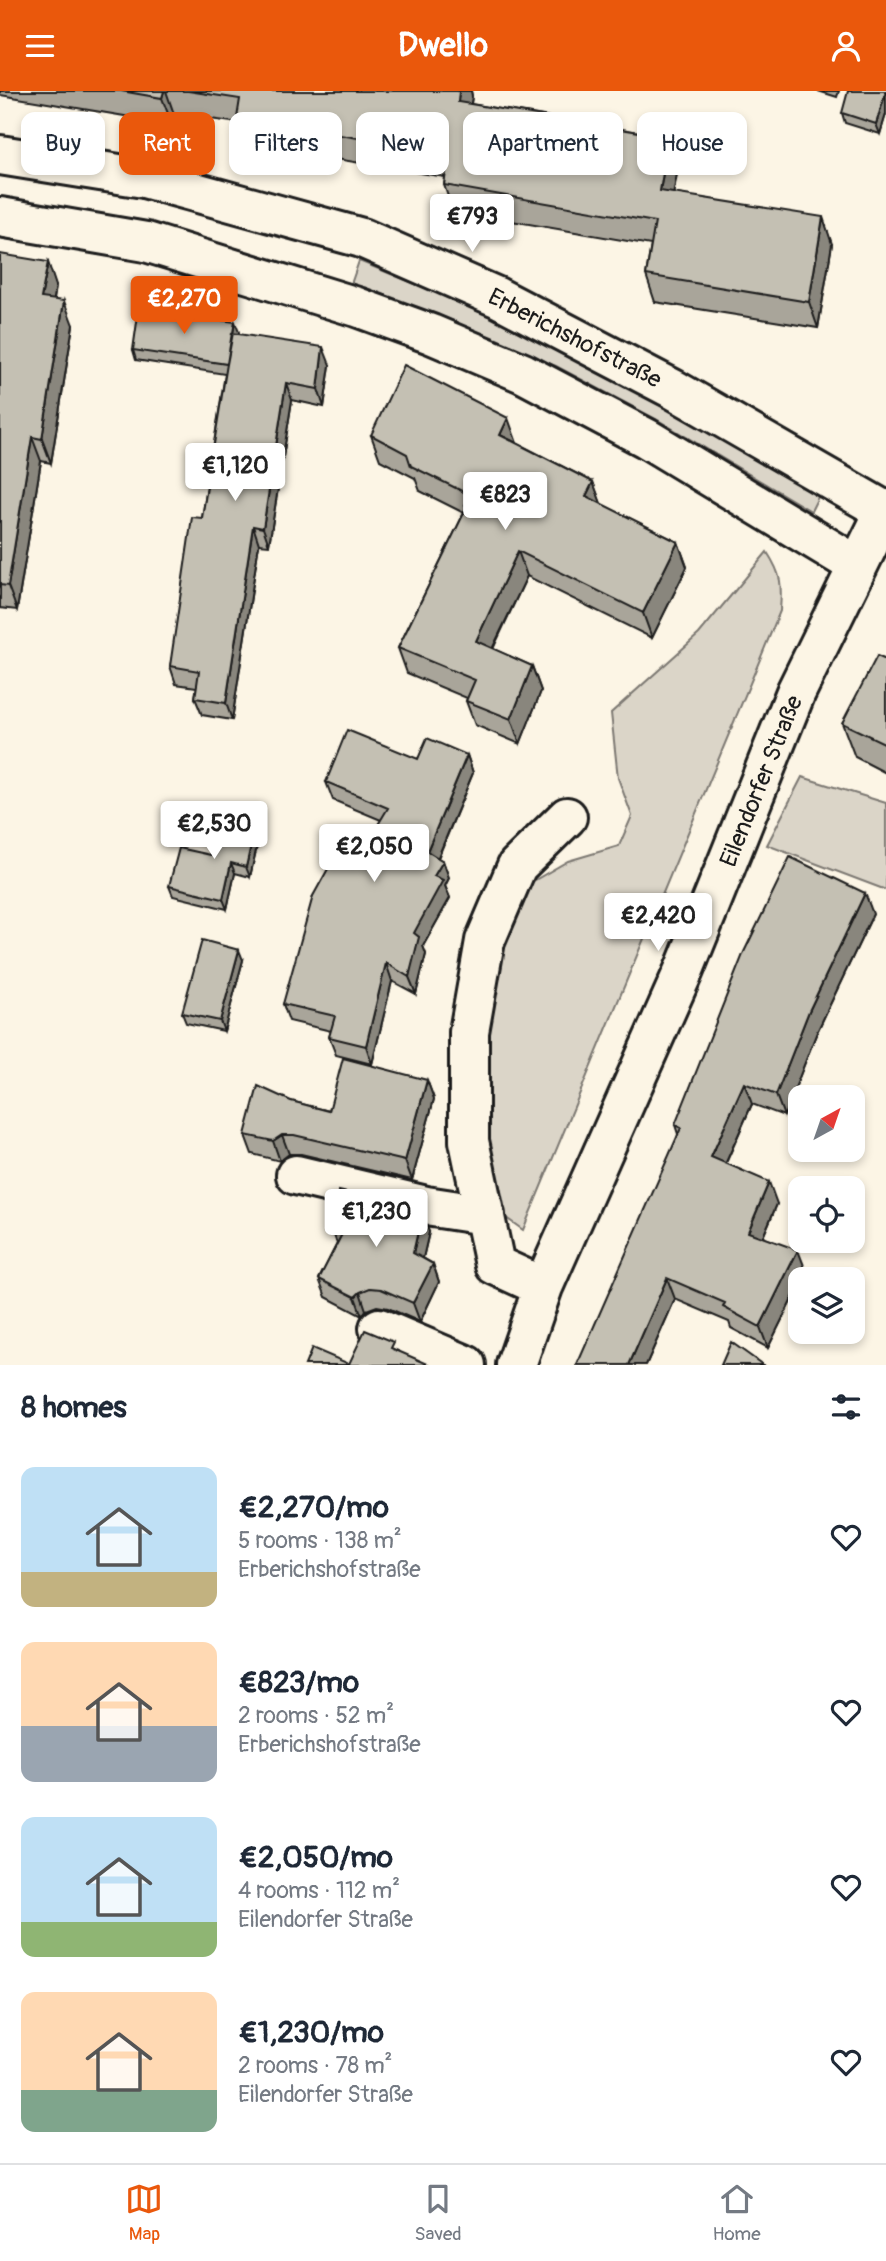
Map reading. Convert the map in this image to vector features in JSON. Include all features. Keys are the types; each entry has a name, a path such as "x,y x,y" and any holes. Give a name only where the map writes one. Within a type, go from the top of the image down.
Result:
{"street":[{"name":"Erberichshofstraße","path":"0,155 144,179 362,238 497,297 673,389 886,510"},
{"path":"0,217 146,242 357,307 431,334 523,373 646,438 858,566"},
{"name":"Eilendorfer Straße","path":"516,1365 543,1287 684,970 796,692 886,510"},
{"path":"543,1287 495,1265 470,1141 469,1032 485,941 517,866 567,817"},
{"path":"296,1175 426,1206 485,1215"},
{"path":"379,1328 466,1365"}],"shaded area":[{"path":"359,261 477,309 565,350 819,495 811,511 658,420 556,366 349,290"},
{"path":"767,552 780,580 780,611 523,1230 498,1212 483,1138 489,1000 508,926 530,883 568,861 619,846 632,816 618,778 611,713 699,634"},
{"path":"802,777 886,803 886,890 767,845"}],"building":[{"path":"121,91 164,91 162,98"},
{"path":"188,91 459,91 458,102 518,112 463,112 463,175 623,175 623,129 637,132 637,175 663,175 660,191 823,217 809,302 646,275 655,222 444,185 446,175 449,175 449,112 356,112 356,138 342,135 342,112 238,112 240,99"},
{"path":"848,91 886,91 876,124 842,113"},
{"path":"0,254 48,262 41,298 64,301 42,439 32,437 8,586 0,585"},
{"path":"139,308 235,322 227,364 133,350"},
{"path":"232,333 323,347 318,389 286,383 263,528 253,526 226,703 195,698 199,671 170,666 192,517 202,518"},
{"path":"404,365 508,418 500,435 593,482 586,496 678,542 643,613 518,551 476,641 532,666 511,719 466,701 475,680 398,648 467,507 465,505 470,495 411,466 407,454 371,435"},
{"path":"877,656 886,660 886,744 842,723"},
{"path":"347,730 418,759 427,738 467,755 427,851 443,861 434,876 443,880 414,933 419,937 409,977 386,963 366,1046 329,1037 335,1016 283,1004 313,896 334,858 352,868 388,808 326,782"},
{"path":"220,818 255,827 246,867 231,863 223,899 169,886 179,848 211,855"},
{"path":"790,857 865,893 809,1011 776,1095 744,1083 711,1157 769,1182 748,1232 788,1246 788,1253 797,1253 760,1327 723,1307 725,1303 667,1278 629,1365 577,1365 681,1128 675,1125 744,952"},
{"path":"202,940 239,950 220,1021 182,1013"},
{"path":"343,1058 427,1080 405,1161 294,1135 282,1135 273,1141 245,1135 258,1086 291,1101 329,1111"},
{"path":"339,1191 422,1214 413,1253 433,1264 413,1303 381,1289 370,1288 355,1297 319,1279 344,1230 331,1226"},
{"path":"365,1330 394,1342 391,1348 430,1365 305,1365 312,1348 349,1364"},
{"path":"731,1342 763,1365 721,1365"}]}
